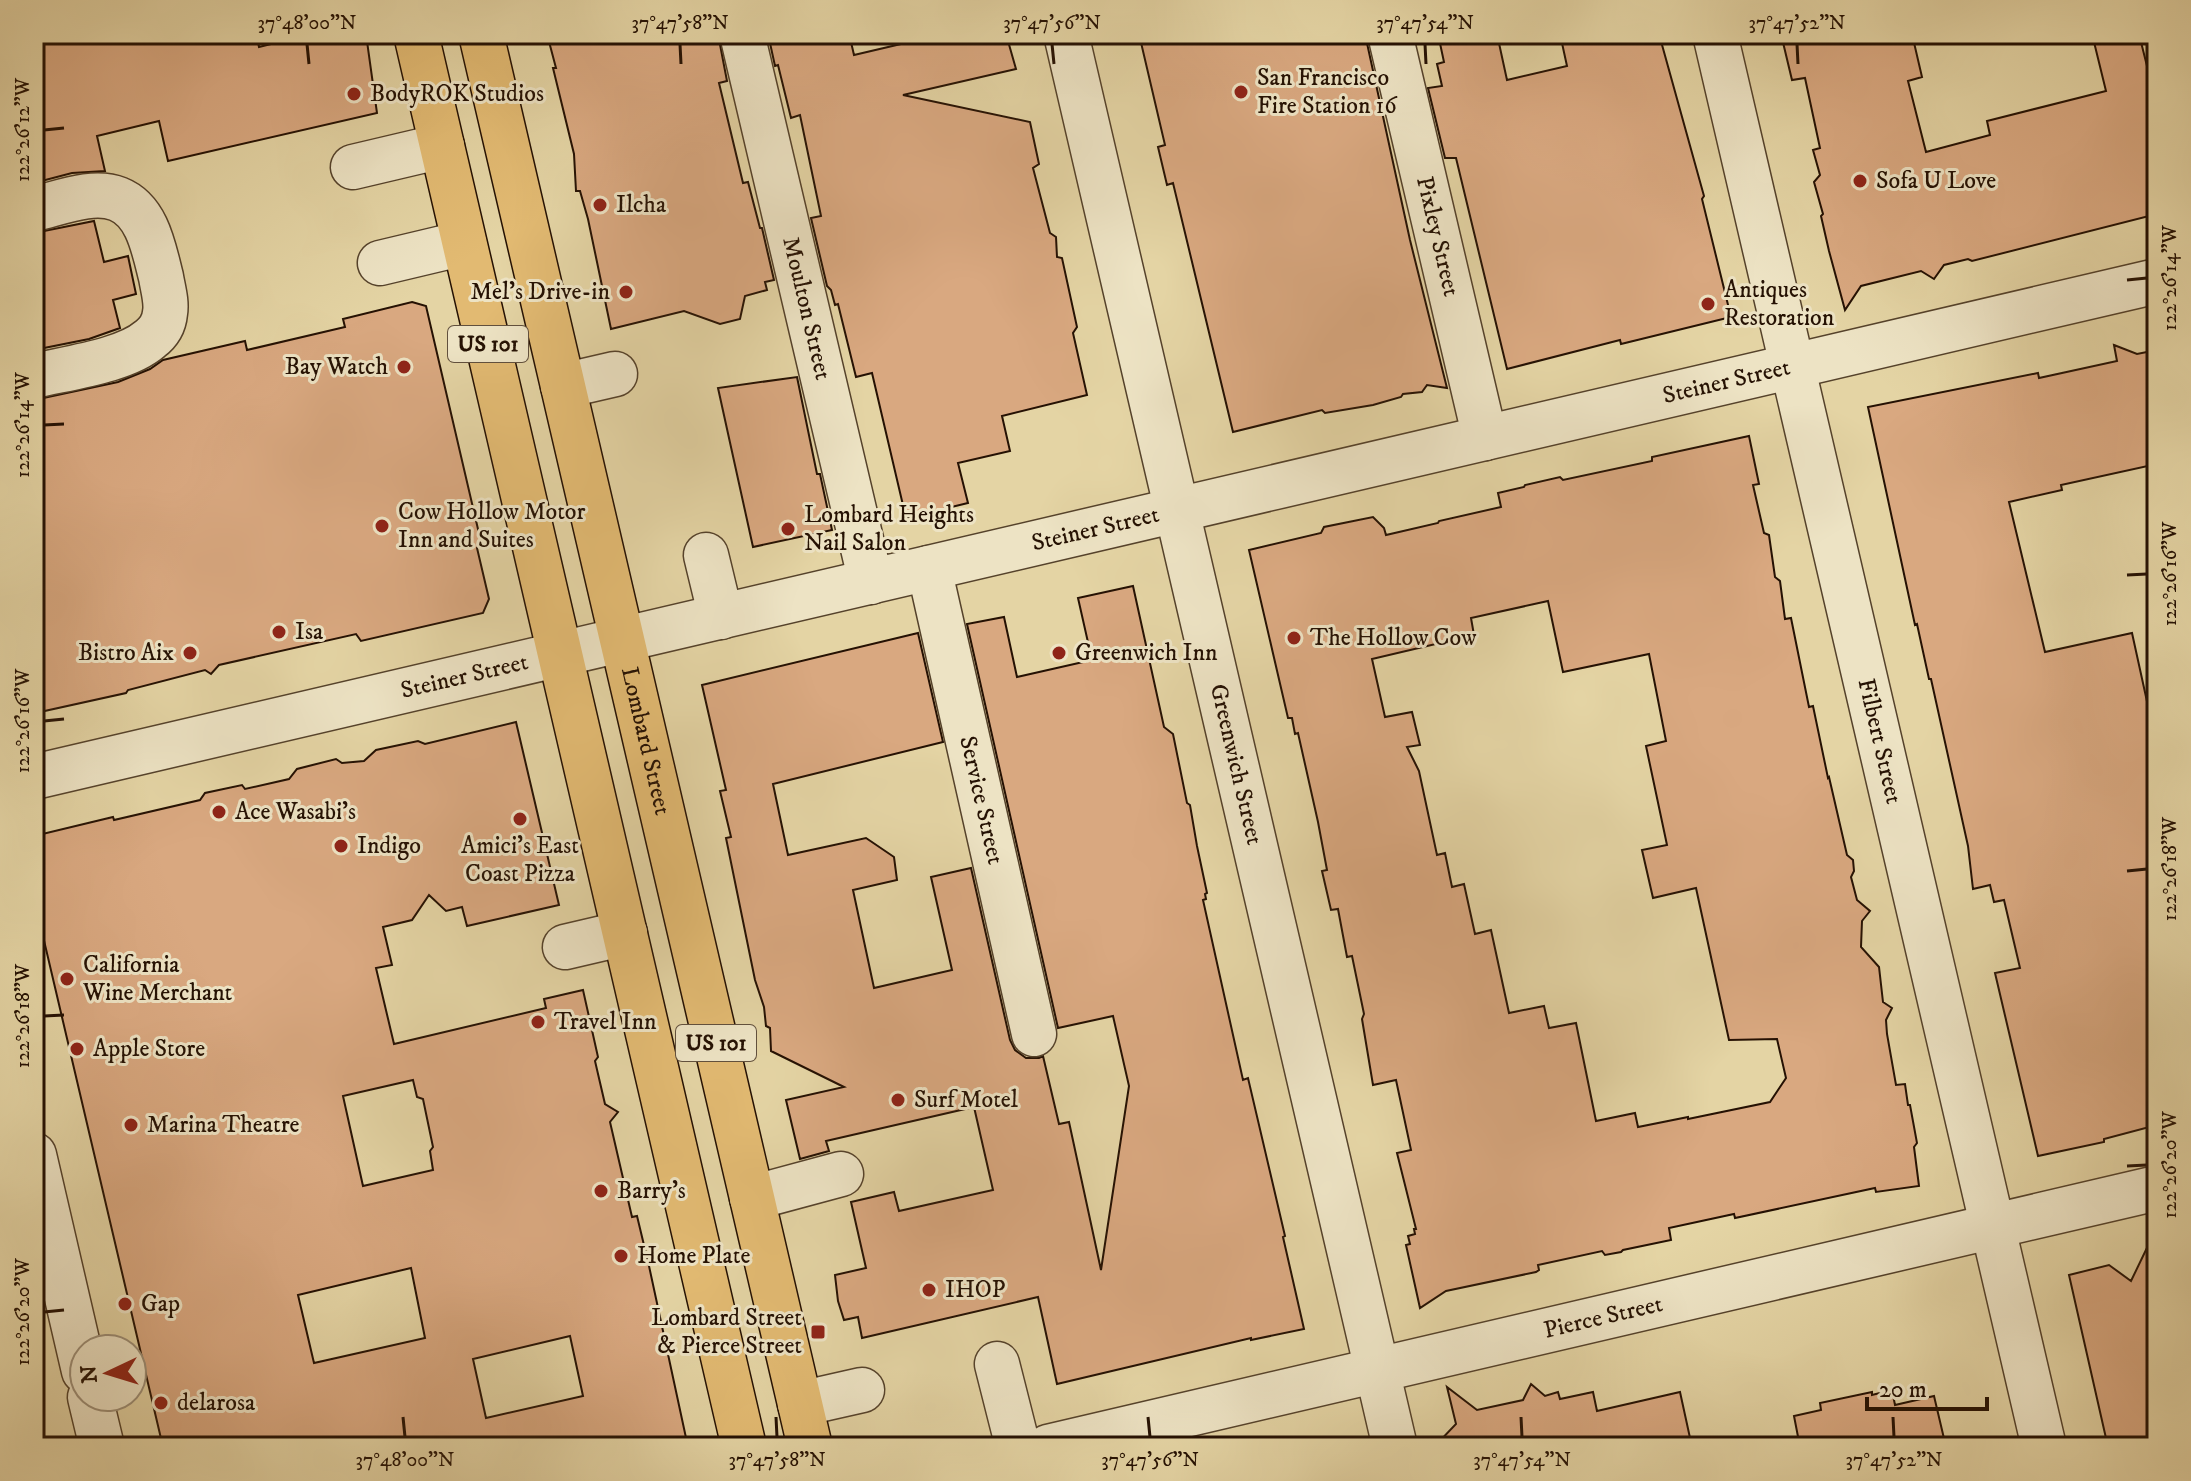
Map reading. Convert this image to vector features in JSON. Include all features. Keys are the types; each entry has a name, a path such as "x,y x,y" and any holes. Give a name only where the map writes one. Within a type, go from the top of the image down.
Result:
{"highway":[{"name":"US 101","path":"416,34 744,1447"},
{"name":"Lombard Street","path":"481,34 810,1447"}],"street":[{"name":"Moulton Street","path":"742,34 871,582"},
{"name":"Greenwich Street","path":"1066,34 1395,1447"},
{"name":"Pixley Street","path":"1390,34 1485,438"},
{"name":"Filbert Street","path":"1715,34 2044,1447"},
{"path":"353,167 442,146"},
{"path":"34,209 102,195 120,200 135,210 154,248 166,312 154,337 139,348 123,355 34,376"},
{"path":"380,263 464,243"},
{"name":"Steiner Street","path":"34,777 2157,281"},
{"path":"563,386 615,374"},
{"path":"706,555 721,617"},
{"name":"Service Street","path":"929,568 1034,1034"},
{"path":"565,947 625,933"},
{"path":"34,1155 75,1333"},
{"path":"752,1198 841,1174"},
{"name":"Pierce Street","path":"1048,1447 2157,1188"},
{"path":"997,1364 1018,1447"},
{"path":"800,1404 862,1390"},
{"path":"94,1413 102,1447"}],"building":[{"path":"34,34 256,34 259,47 311,34 366,34 377,113 168,161 159,121 97,136 105,171 72,173 34,183"},
{"path":"547,34 718,34 727,81 719,83 743,183 748,182 774,280 765,282 767,290 745,296 740,319 720,324 684,311 611,329 588,219 580,191 576,191 574,154"},
{"path":"768,34 851,34 854,55 918,40 916,34 1006,34 1016,69 903,95 1030,122 1039,164 1033,168 1050,233 1056,237 1057,257 1062,258 1077,327 1073,333 1087,395 1002,416 1010,451 958,463 968,503 906,518 872,373 856,377 838,304 835,305 827,286 811,218 821,216 800,115 791,118"},
{"path":"1139,34 1365,34 1410,240 1447,388 1427,385 1422,392 1403,394 1373,405 1325,413 1322,410 1233,432 1173,183 1167,185 1158,147 1165,145"},
{"path":"1438,34 1497,34 1507,80 1567,66 1560,34 1659,34 1704,196 1702,199 1731,317 1621,344 1620,340 1507,369 1456,158 1445,158 1428,88 1442,86 1437,64 1444,62"},
{"path":"1781,34 1912,34 1922,77 1908,81 1926,152 1990,135 1987,121 2106,91 2094,42 2139,34 2157,106 2157,214 1972,261 1968,259 1944,265 1934,279 1921,271 1861,286 1845,310 1814,182 1820,175 1813,150 1820,148 1805,78 1792,80"},
{"path":"94,221 104,262 128,256 136,294 113,300 120,328 89,339 34,350 34,233"},
{"path":"412,302 426,306 481,542 477,548 489,599 483,613 361,641 356,634 219,665 211,674 205,670 126,693 40,712 39,707 34,708 34,400 118,382 163,360 245,341 247,350 345,327 343,319"},
{"path":"2114,345 2137,354 2157,350 2157,464 2061,485 2062,490 2009,502 2045,652 2132,633 2157,747 2157,1125 2104,1139 2104,1142 2038,1156 1995,973 2020,968 2004,900 1994,902 1990,885 1973,889 1968,846 1931,679 1915,625 1868,407 2038,373 2039,378 2117,361"},
{"path":"797,377 832,530 753,547 718,388"},
{"path":"1749,436 1759,484 1753,485 1764,533 1769,535 1775,577 1780,581 1785,619 1791,618 1809,707 1813,706 1847,855 1853,860 1851,877 1857,900 1870,911 1862,921 1861,947 1879,967 1883,1002 1892,1008 1886,1020 1887,1034 1896,1085 1905,1084 1910,1105 1917,1143 1914,1147 1919,1186 1876,1192 1875,1188 1735,1218 1734,1214 1669,1228 1671,1240 1621,1252 1605,1255 1602,1251 1538,1265 1536,1272 1446,1291 1420,1308 1406,1245 1410,1244 1408,1236 1415,1234 1416,1229 1397,1153 1411,1150 1396,1080 1373,1085 1362,1019 1364,1014 1352,956 1347,957 1338,909 1331,910 1322,871 1327,870 1298,733 1295,734 1292,718 1288,718 1249,550 1321,533 1324,527 1373,517 1384,528 1386,535 1438,523 1501,507 1498,493 1560,477 1563,480 1652,461 1652,457","holes":["1548,601 1563,672 1649,654 1666,741 1646,746 1667,845 1642,850 1653,898 1696,888 1729,1040 1777,1039 1786,1078 1770,1102 1638,1127 1635,1113 1596,1121 1576,1023 1549,1028 1544,1006 1509,1013 1491,930 1475,934 1464,884 1452,887 1445,853 1437,855 1419,771 1407,747 1420,745 1412,712 1385,717 1372,659 1474,635 1471,618"]},
{"path":"1133,586 1164,727 1173,734 1187,803 1190,805 1207,893 1203,900 1243,1080 1248,1078 1304,1329 1251,1338 1057,1384 1038,1297 862,1338 858,1317 844,1320 835,1275 866,1268 851,1202 894,1192 899,1211 993,1190 974,1107 826,1141 829,1151 800,1159 786,1100 844,1087 771,1051 770,1028 766,1026 764,1007 755,980 726,838 731,837 720,791 726,790 702,685 918,633 943,742 773,784 788,855 866,838 894,857 897,880 853,890 874,988 952,970 931,877 971,868 1010,1040 1015,1050 1026,1058 1043,1056 1059,1124 1069,1122 1101,1270 1129,1086 1113,1016 1058,1028 967,624 1004,617 1017,677 1092,660 1078,598"},
{"path":"516,722 559,905 467,926 462,907 446,911 429,895 412,920 383,927 392,965 376,968 394,1044 546,1008 544,999 583,990 605,1104 618,1112 610,1122 632,1217 637,1216 649,1266 688,1447 163,1447 148,1383 148,1333 136,1333 34,898 34,836 200,800 205,793 242,785 245,789 289,779 297,769 336,759 342,763 364,761 376,750 418,741 425,744","holes":["413,1080 417,1097 423,1099 433,1147 430,1151 433,1170 363,1186 343,1096","411,1268 425,1338 314,1363 298,1295","570,1336 583,1396 486,1418 473,1359"]},
{"path":"2157,1227 2157,1447 2108,1447 2069,1275 2109,1265 2131,1281"},
{"path":"1531,1384 1545,1396 1558,1392 1560,1399 1593,1392 1597,1411 1680,1392 1692,1447 1434,1447 1456,1424 1447,1387 1477,1410 1523,1400"},
{"path":"1892,1390 1895,1405 1934,1396 1946,1447 1800,1447 1794,1416 1821,1410 1820,1403"}],"place":[{"name":"San Francisco Fire Station 16","path":"1241,92"},
{"name":"BodyROK Studios","path":"354,94"},
{"name":"Sofa U Love","path":"1860,181"},
{"name":"Ilcha","path":"600,205"},
{"name":"Mel's Drive-in","path":"626,292"},
{"name":"Antiques Restoration","path":"1708,304"},
{"name":"Bay Watch","path":"404,367"},
{"name":"Cow Hollow Motor Inn and Suites","path":"382,526"},
{"name":"Lombard Heights Nail Salon","path":"788,529"},
{"name":"Isa","path":"279,632"},
{"name":"The Hollow Cow","path":"1294,638"},
{"name":"Bistro Aix","path":"190,653"},
{"name":"Greenwich Inn","path":"1059,653"},
{"name":"Ace Wasabi's","path":"219,812"},
{"name":"Amici's East Coast Pizza","path":"520,819"},
{"name":"Indigo","path":"341,846"},
{"name":"California Wine Merchant","path":"67,979"},
{"name":"Travel Inn","path":"538,1022"},
{"name":"Apple Store","path":"77,1049"},
{"name":"Surf Motel","path":"898,1100"},
{"name":"Marina Theatre","path":"131,1125"},
{"name":"Barry's","path":"601,1191"},
{"name":"Home Plate","path":"621,1256"},
{"name":"IHOP","path":"929,1290"},
{"name":"Gap","path":"125,1304"},
{"name":"Lombard Street & Pierce Street","path":"818,1332"},
{"name":"delarosa","path":"161,1403"}]}
